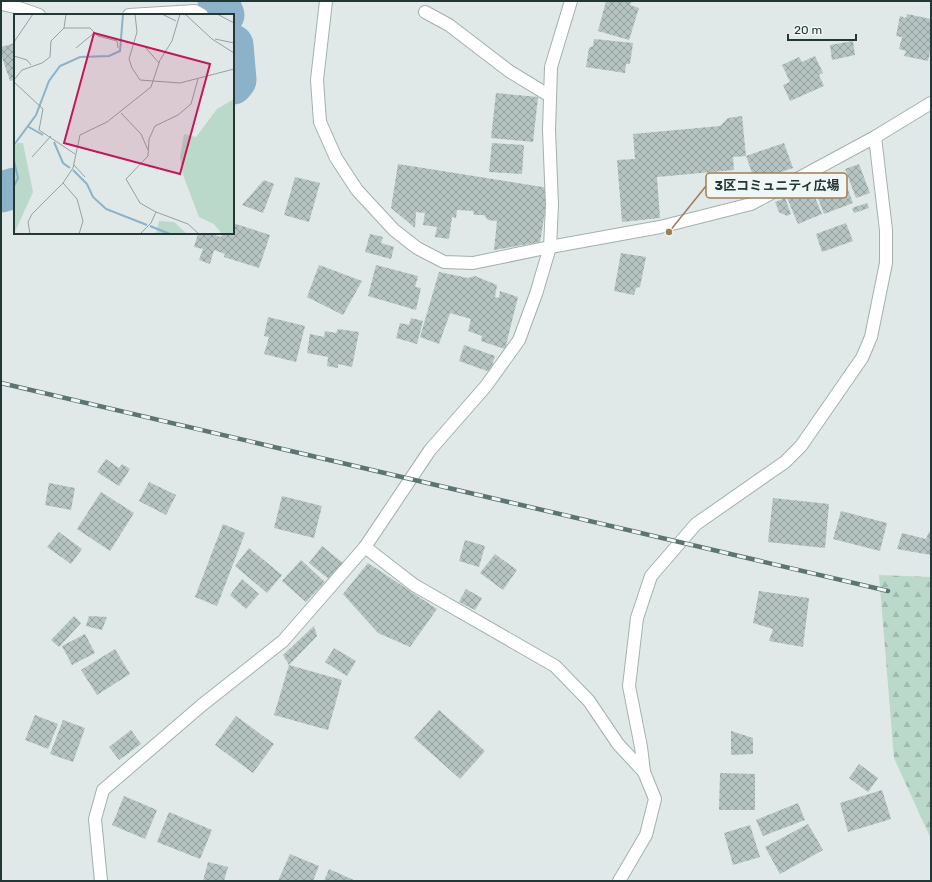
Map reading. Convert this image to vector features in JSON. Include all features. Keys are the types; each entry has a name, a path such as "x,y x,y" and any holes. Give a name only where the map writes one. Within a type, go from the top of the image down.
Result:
{"street":[{"path":"2,1 2,4 36,14"},
{"path":"326,1 317,80 320,122 336,158 357,190 394,230 417,248 444,262 473,263 660,226 751,204 874,137 931,103"},
{"path":"101,881 95,819 103,790 202,705 283,641 364,547 430,450 486,386 518,340 536,294 550,247 552,205 549,130 551,67 571,1"},
{"path":"146,14 195,11 200,14"},
{"path":"425,12 449,25 509,71 550,96"},
{"path":"618,881 646,835 652,816 655,799 644,772 641,747 629,686 638,618 651,576 696,524 785,462 801,446 862,358 871,337 886,263 886,230 874,137"},
{"path":"364,547 414,585 555,666 590,701 618,744 644,772"}],"green space":[{"path":"879,575 931,577 931,839 894,758"}],"building":[{"path":"606,1 632,1 630,5 639,8 629,40 598,31"},
{"path":"907,14 931,19 931,47 928,61 904,56 906,51 899,49 902,37 896,36 900,16 906,18"},
{"path":"594,39 633,43 630,64 626,64 625,73 586,67 589,48 593,46"},
{"path":"853,41 855,55 832,60 830,45"},
{"path":"14,43 14,80 10,81 1,54 1,47"},
{"path":"815,56 823,73 819,75 824,86 790,101 783,85 790,82 782,65 799,57 802,62"},
{"path":"496,93 538,97 533,142 491,138"},
{"path":"742,116 746,156 733,157 734,170 657,177 660,218 622,222 617,160 635,159 633,134 720,126 728,118"},
{"path":"492,143 524,145 522,174 489,172"},
{"path":"784,143 793,168 755,181 746,156"},
{"path":"398,164 549,188 540,242 494,250 497,221 488,220 484,215 474,215 473,211 457,210 456,218 452,217 449,239 435,237 437,227 423,225 425,213 416,212 415,228 391,208"},
{"path":"859,164 870,193 856,198 845,169"},
{"path":"842,174 853,203 824,214 813,185"},
{"path":"295,177 320,183 309,222 284,215"},
{"path":"264,180 274,184 263,213 242,205"},
{"path":"811,188 822,214 798,224 787,198"},
{"path":"785,198 791,214 787,216 779,212 775,202"},
{"path":"867,203 869,208 854,213 852,208"},
{"path":"234,223 270,235 259,268 224,257 225,254 214,250 210,264 199,260 203,249 194,247 198,234 216,234 221,237 222,234 234,234"},
{"path":"846,223 853,241 822,252 816,234"},
{"path":"370,234 383,237 381,243 394,247 391,259 365,252"},
{"path":"621,253 646,257 640,287 636,288 634,295 614,291"},
{"path":"319,265 362,281 343,315 307,297"},
{"path":"376,265 418,276 415,287 421,288 416,310 368,296"},
{"path":"439,272 468,278 475,276 497,285 495,297 499,298 500,291 518,297 505,349 481,341 482,336 468,331 471,319 450,313 439,344 420,337"},
{"path":"268,317 305,326 296,362 264,354 269,337 264,336"},
{"path":"411,318 423,321 417,344 396,338 400,323 409,325"},
{"path":"338,329 359,332 352,367 338,364 338,368 327,366 328,357 307,353 310,334 324,337 325,331 336,333"},
{"path":"464,345 495,356 490,372 459,361"},
{"path":"106,459 119,468 122,464 130,469 119,486 97,472"},
{"path":"149,482 176,495 166,515 139,501"},
{"path":"49,483 75,488 71,510 45,505"},
{"path":"101,492 134,513 110,551 77,529"},
{"path":"282,496 322,506 314,538 274,528"},
{"path":"773,498 829,504 825,548 768,542"},
{"path":"841,511 887,523 880,551 833,539"},
{"path":"223,524 245,533 217,606 195,597"},
{"path":"59,532 82,549 71,564 47,547"},
{"path":"929,532 931,532 931,555 897,549 902,533 926,539"},
{"path":"465,540 485,546 479,567 459,561"},
{"path":"322,546 343,563 330,580 309,563"},
{"path":"249,548 282,575 267,593 235,566"},
{"path":"495,554 517,570 503,590 480,573"},
{"path":"301,560 325,582 306,602 282,581"},
{"path":"368,563 437,609 410,647 378,633 343,594"},
{"path":"242,579 259,594 246,609 230,595"},
{"path":"466,589 482,598 475,610 459,602"},
{"path":"759,591 809,598 803,647 769,641 773,629 753,623"},
{"path":"74,616 81,623 59,647 51,640"},
{"path":"89,616 107,617 102,630 86,626"},
{"path":"314,626 317,636 289,665 283,655"},
{"path":"85,634 95,653 72,665 62,646"},
{"path":"334,648 356,661 347,676 325,662"},
{"path":"115,649 130,674 97,695 81,670"},
{"path":"289,665 342,680 328,730 274,715"},
{"path":"439,710 485,751 460,779 414,738"},
{"path":"35,715 58,724 48,749 25,740"},
{"path":"236,716 274,744 253,773 215,745"},
{"path":"63,720 85,728 73,762 50,754"},
{"path":"131,730 141,744 119,760 109,747"},
{"path":"731,731 753,738 753,754 731,755"},
{"path":"859,764 878,778 868,792 849,778"},
{"path":"720,773 755,774 755,810 719,810"},
{"path":"882,790 891,819 848,832 840,803"},
{"path":"124,796 157,810 145,839 112,825"},
{"path":"798,803 805,820 763,836 756,820"},
{"path":"169,812 212,830 200,859 157,842"},
{"path":"808,824 823,850 780,874 765,847"},
{"path":"750,825 760,857 733,865 724,833"},
{"path":"290,854 319,866 313,881 278,881"},
{"path":"208,862 228,867 224,881 203,881"},
{"path":"329,869 356,881 324,881"}],"waterway":[{"path":"218,1 224,14"},
{"path":"234,57 236,80 234,83"},
{"path":"1,192 14,188"}],"railway":[{"path":"1,383 888,591"}],"place":[{"name":"3区コミュニティ広場","path":"669,232"}]}
